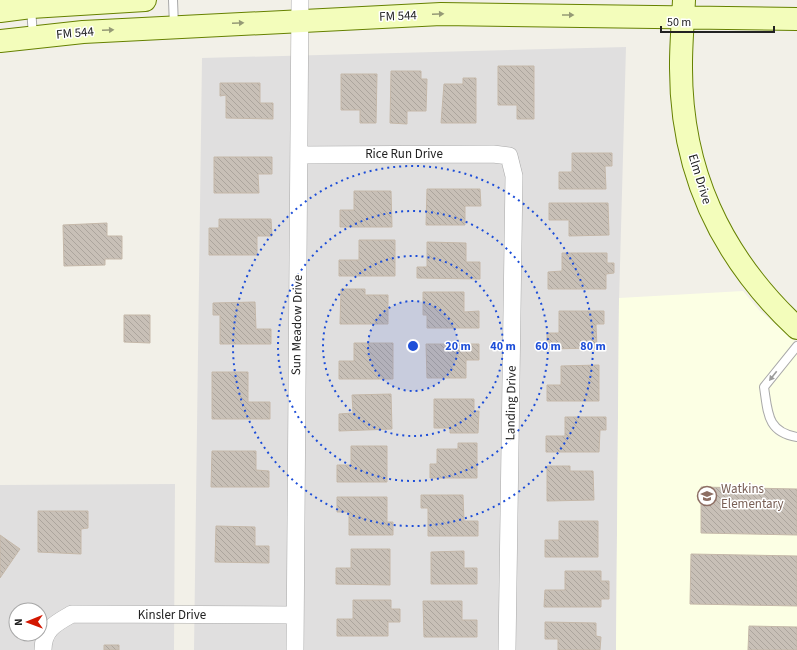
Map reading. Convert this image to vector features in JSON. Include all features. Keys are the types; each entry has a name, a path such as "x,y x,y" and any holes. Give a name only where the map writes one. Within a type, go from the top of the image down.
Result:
{"main road":[{"path":"0,11 31,4 145,0"},
{"name":"FM 544","path":"0,41 83,32 174,27 300,10 441,14 684,8 797,19"},
{"name":"Elm Drive","path":"684,8 681,64 686,132 703,194 717,228 742,267 772,305 797,328"}],"street":[{"name":"Sun Meadow Drive","path":"295,650 294,615 300,10"},
{"name":"Rice Run Drive","path":"299,155 493,154 509,156"},
{"name":"Landing Drive","path":"507,650 514,176 509,156"},
{"name":"Kinsler Drive","path":"43,650 43,641 53,624 72,614 294,615"}],"lane":[{"path":"173,0 174,27"},
{"path":"31,4 34,37"},
{"path":"797,346 764,387 768,418 784,435 797,438"}],"shaded area":[{"path":"626,47 619,302 616,650 194,650 202,58"},
{"name":"Watkins Elementary","path":"743,291 759,310 797,343 797,650 616,650 619,298"},
{"path":"175,484 174,650 0,650 0,485"}],"building":[{"path":"498,66 534,66 534,119 517,119 517,105 498,105"},
{"path":"391,71 421,71 421,79 427,79 426,111 407,111 407,124 390,123"},
{"path":"341,74 377,74 376,123 360,123 360,110 341,110"},
{"path":"463,78 476,78 476,123 441,123 444,84 463,84"},
{"path":"220,83 260,83 260,103 273,103 273,119 226,118 226,95 220,96"},
{"path":"572,153 612,153 612,166 605,166 606,189 559,189 559,172 572,172"},
{"path":"214,157 272,157 272,174 258,174 259,193 214,193"},
{"path":"427,189 480,189 481,206 465,206 465,225 426,225"},
{"path":"354,191 391,191 392,227 340,227 340,210 354,210"},
{"path":"549,203 608,203 609,235 569,236 569,220 549,220"},
{"path":"219,219 271,219 272,236 257,236 257,255 209,255 209,228 219,228"},
{"path":"107,223 107,236 122,236 122,259 105,259 105,265 64,266 63,225"},
{"path":"359,240 395,240 395,276 339,276 339,260 359,260"},
{"path":"427,242 466,243 466,262 480,262 480,279 417,278 417,267 427,267"},
{"path":"562,253 607,253 607,263 614,263 614,273 606,274 606,289 548,289 548,272 562,271"},
{"path":"341,289 365,289 365,295 388,295 388,324 340,324"},
{"path":"423,292 464,292 464,312 479,311 479,328 427,328 427,315 423,315"},
{"path":"255,302 256,329 271,329 271,344 220,344 220,315 213,315 213,303"},
{"path":"559,311 604,311 604,324 596,324 597,348 547,349 547,333 559,333"},
{"path":"124,315 150,315 150,343 124,342"},
{"path":"354,343 393,343 393,379 339,379 339,361 354,361"},
{"path":"426,344 479,344 479,360 466,360 466,378 427,378"},
{"path":"599,365 599,401 547,401 547,385 561,385 561,366"},
{"path":"212,372 248,372 248,402 270,402 270,419 212,419"},
{"path":"391,394 392,429 339,431 339,414 353,413 352,395"},
{"path":"434,399 474,399 474,411 479,411 478,433 450,433 450,428 434,428"},
{"path":"565,417 606,417 606,430 600,430 599,452 546,452 546,436 565,436"},
{"path":"458,443 477,443 477,478 430,478 430,464 437,464 437,449 458,449"},
{"path":"351,446 387,446 387,482 337,482 337,465 351,465"},
{"path":"212,451 256,451 256,470 269,471 269,487 211,487"},
{"path":"547,466 570,466 570,471 593,471 594,500 547,501"},
{"path":"701,487 797,489 797,535 701,533"},
{"path":"421,495 463,495 464,521 478,521 478,536 428,536 428,508 421,508"},
{"path":"337,497 387,497 387,522 393,522 393,535 349,535 349,512 337,512"},
{"path":"38,511 88,511 88,528 81,529 81,554 38,552"},
{"path":"559,521 598,521 598,557 545,557 545,540 559,540"},
{"path":"216,526 255,527 255,546 269,546 269,563 215,562"},
{"path":"0,535 20,549 0,578"},
{"path":"351,549 390,549 390,585 336,584 336,568 351,568"},
{"path":"464,551 464,568 477,568 477,584 431,584 431,552"},
{"path":"691,554 797,556 797,606 690,604"},
{"path":"565,571 601,571 601,581 609,581 609,599 601,599 601,607 544,607 545,590 565,590"},
{"path":"353,600 391,600 391,609 400,609 400,622 388,622 388,636 337,636 337,619 353,619"},
{"path":"423,601 462,601 462,620 477,620 477,637 424,637"},
{"path":"545,622 596,623 596,636 601,637 600,650 558,650 558,639 545,639"},
{"path":"749,626 797,627 797,650 748,650"},
{"path":"104,645 119,645 119,650 104,650"}],"place":[{"name":"Watkins Elementary","path":"707,496"}]}
